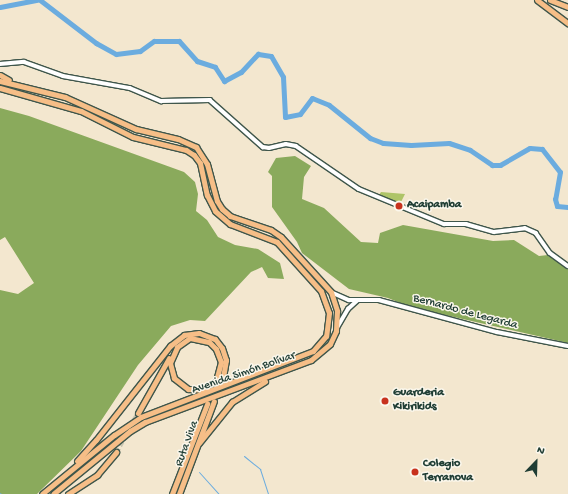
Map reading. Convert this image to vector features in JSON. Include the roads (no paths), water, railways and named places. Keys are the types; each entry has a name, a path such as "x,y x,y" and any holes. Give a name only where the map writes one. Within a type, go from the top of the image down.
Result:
{"highway":[{"path":"537,0 568,23"},
{"path":"550,0 568,7"},
{"path":"0,76 24,87"},
{"name":"Avenida Simón Bolívar","path":"0,81 65,97 136,130 178,139 196,147 207,164 217,201 222,209 230,216 271,230 281,237 331,292 337,311 336,331 330,344 318,356 274,376 230,389 145,422 130,431 53,494"},
{"name":"Avenida Simón Bolívar","path":"0,88 81,111 133,137 186,150 200,163 207,195 218,215 230,224 277,242 321,291 328,305 329,321 326,336 313,351 141,417 123,428 64,474 42,494"},
{"path":"64,474 96,440 170,346 184,335 199,333 215,339 222,348 226,360 223,377"},
{"path":"138,413 172,353 182,342 190,338 209,342 216,349 221,362 216,381"},
{"path":"172,353 170,369 178,383 191,390 211,390"},
{"path":"198,443 232,402 274,376"},
{"name":"Ruta Viva","path":"179,494 214,401"},
{"name":"Ruta Viva","path":"172,494 207,404"},
{"path":"68,494 97,475 116,452"}],"street":[{"path":"0,64 24,62 63,76 130,88 161,101 210,100 263,147 269,148 286,144 296,146 359,189 444,224 466,224 494,232 525,228 536,233 550,253 568,266"},
{"name":"Bernardo de Legarda","path":"331,292 357,301 379,300 497,332 568,346"},
{"path":"336,331 348,308 357,301"}],"waterway":[{"path":"0,7 37,0"},
{"path":"40,0 96,43 116,54 140,51 154,41 179,41 197,61 215,67 224,81 241,72 258,54 271,56 283,77 285,117 300,114 312,98 329,105 370,138 383,143 411,145 449,143 470,150 492,165 500,165 530,148 542,149 560,172 555,199 557,206 568,207"},
{"path":"244,456 260,469 268,494"},
{"path":"199,472 219,494"}],"tunnel":[{"path":"215,398 223,377"},
{"path":"207,404 216,381"},
{"path":"116,452 138,413"}],"place":[{"name":"Acaipamba","path":"399,206"},
{"name":"Guarderia Kikirikids","path":"385,401"},
{"name":"Colegio Terranova","path":"415,472"}]}
